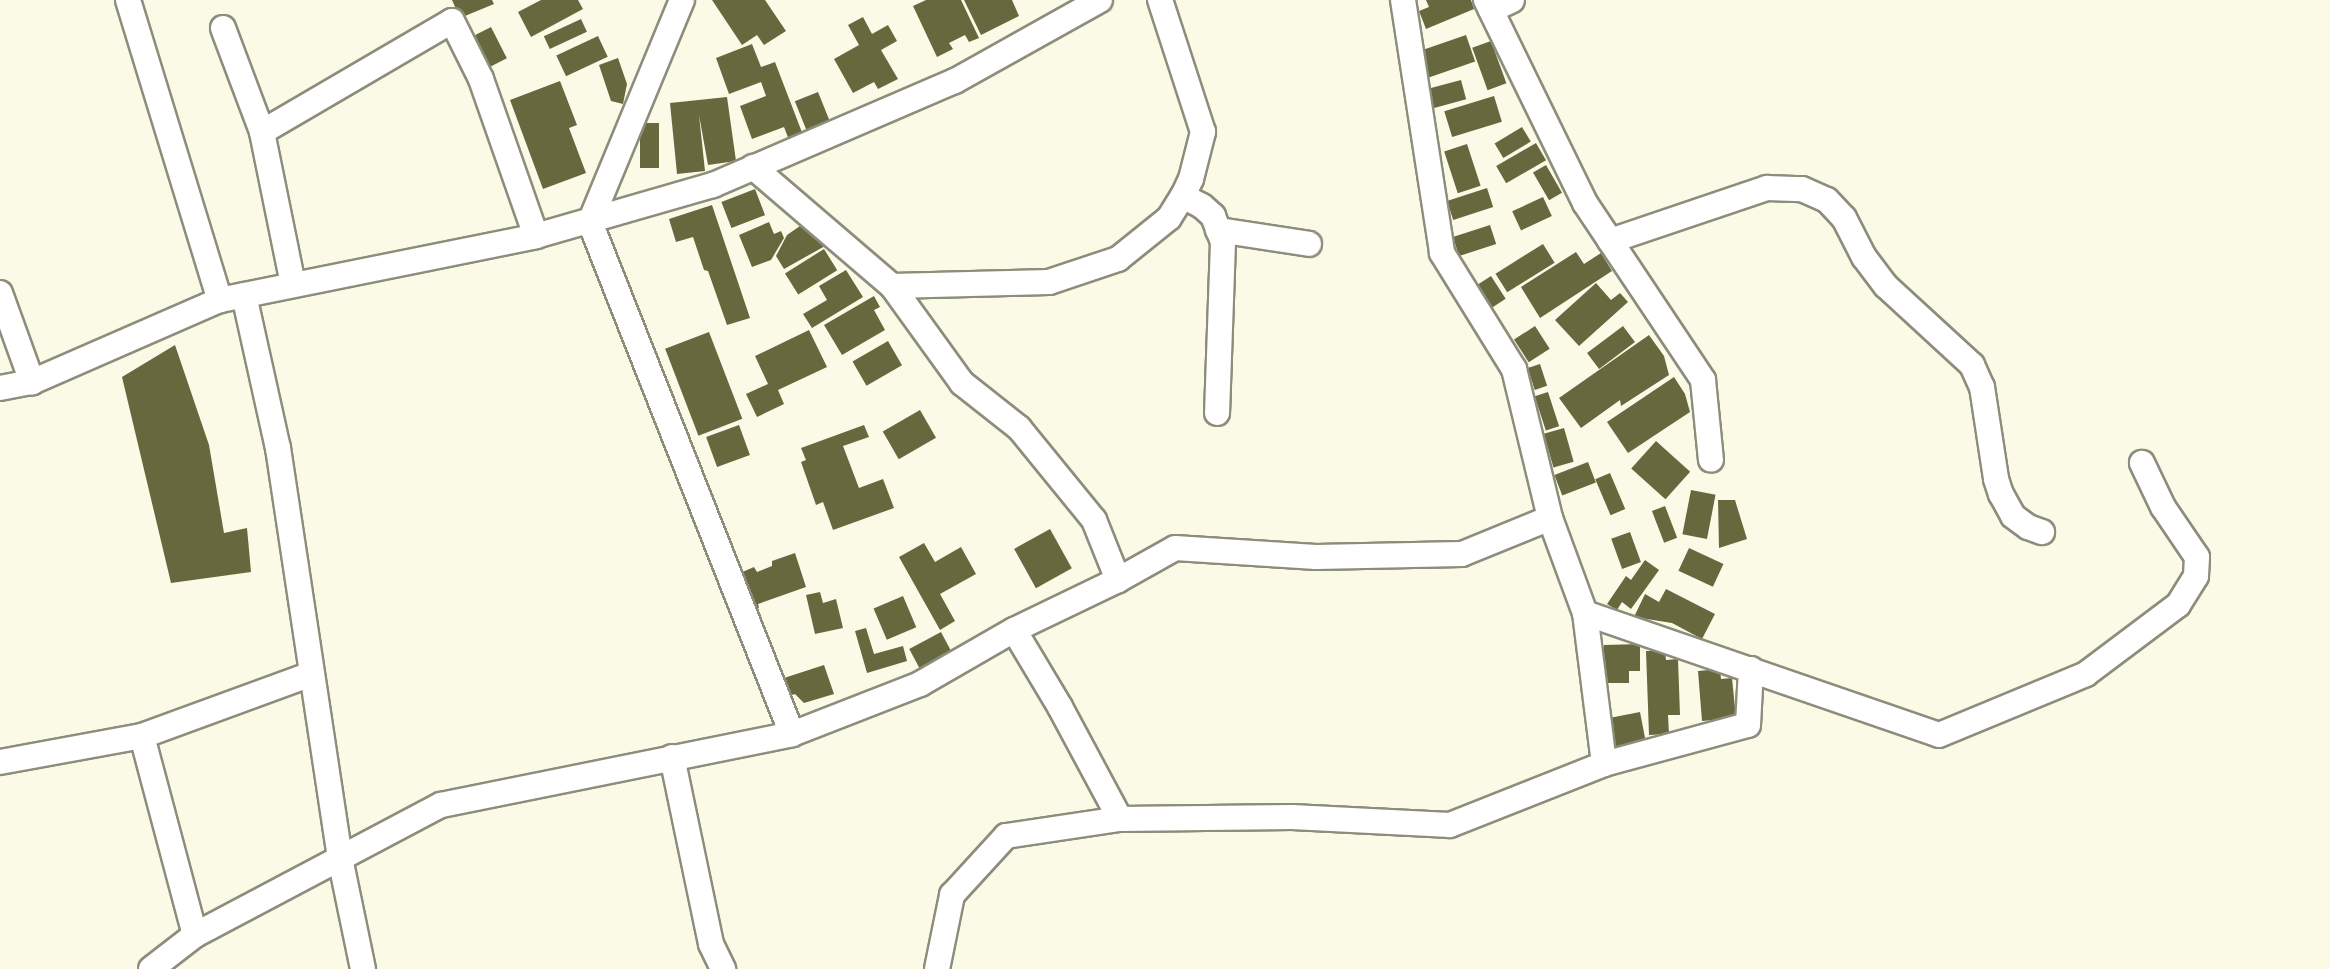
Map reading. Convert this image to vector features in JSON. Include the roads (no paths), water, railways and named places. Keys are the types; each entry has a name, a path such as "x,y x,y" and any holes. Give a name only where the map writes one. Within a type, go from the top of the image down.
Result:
{"street":[{"path":"128,0 220,300"},
{"path":"682,0 590,222 792,734"},
{"path":"0,388 32,382 220,300 536,236 713,184 955,81 1100,0"},
{"path":"892,286 1048,282 1118,259 1169,218 1191,179 1203,132 1160,0"},
{"path":"1403,0 1442,253 1514,369 1550,518 1585,613 1604,764"},
{"path":"1496,3 1585,203 1702,380 1711,460"},
{"path":"262,132 452,21 481,80 536,236"},
{"path":"223,28 262,132 293,285"},
{"path":"753,167 892,286 962,383 1019,428 1094,519 1118,580"},
{"path":"1610,241 1767,188 1802,189 1827,200 1844,218 1864,257 1886,286 1972,365 1982,387 1996,479 2001,494 2013,516 2028,527 2042,532"},
{"path":"1183,196 1202,206 1213,216 1223,242 1217,413"},
{"path":"1218,230 1309,244"},
{"path":"0,293 32,382"},
{"path":"244,295 278,448 340,858 363,969"},
{"path":"1585,613 1939,735 2086,674 2178,606 2198,570 2197,557 2163,507 2142,463"},
{"path":"150,969 195,935 441,805 792,734 920,684 1014,630 1118,580 1175,548 1317,557 1462,554 1550,518"},
{"path":"1014,630 1060,707 1120,819"},
{"path":"937,969 952,895 1006,836 1120,819 1292,817 1450,825 1604,764 1748,724 1751,669"},
{"path":"0,762 142,736 311,674"},
{"path":"142,736 195,935"},
{"path":"672,757 711,944 723,969"}]}
